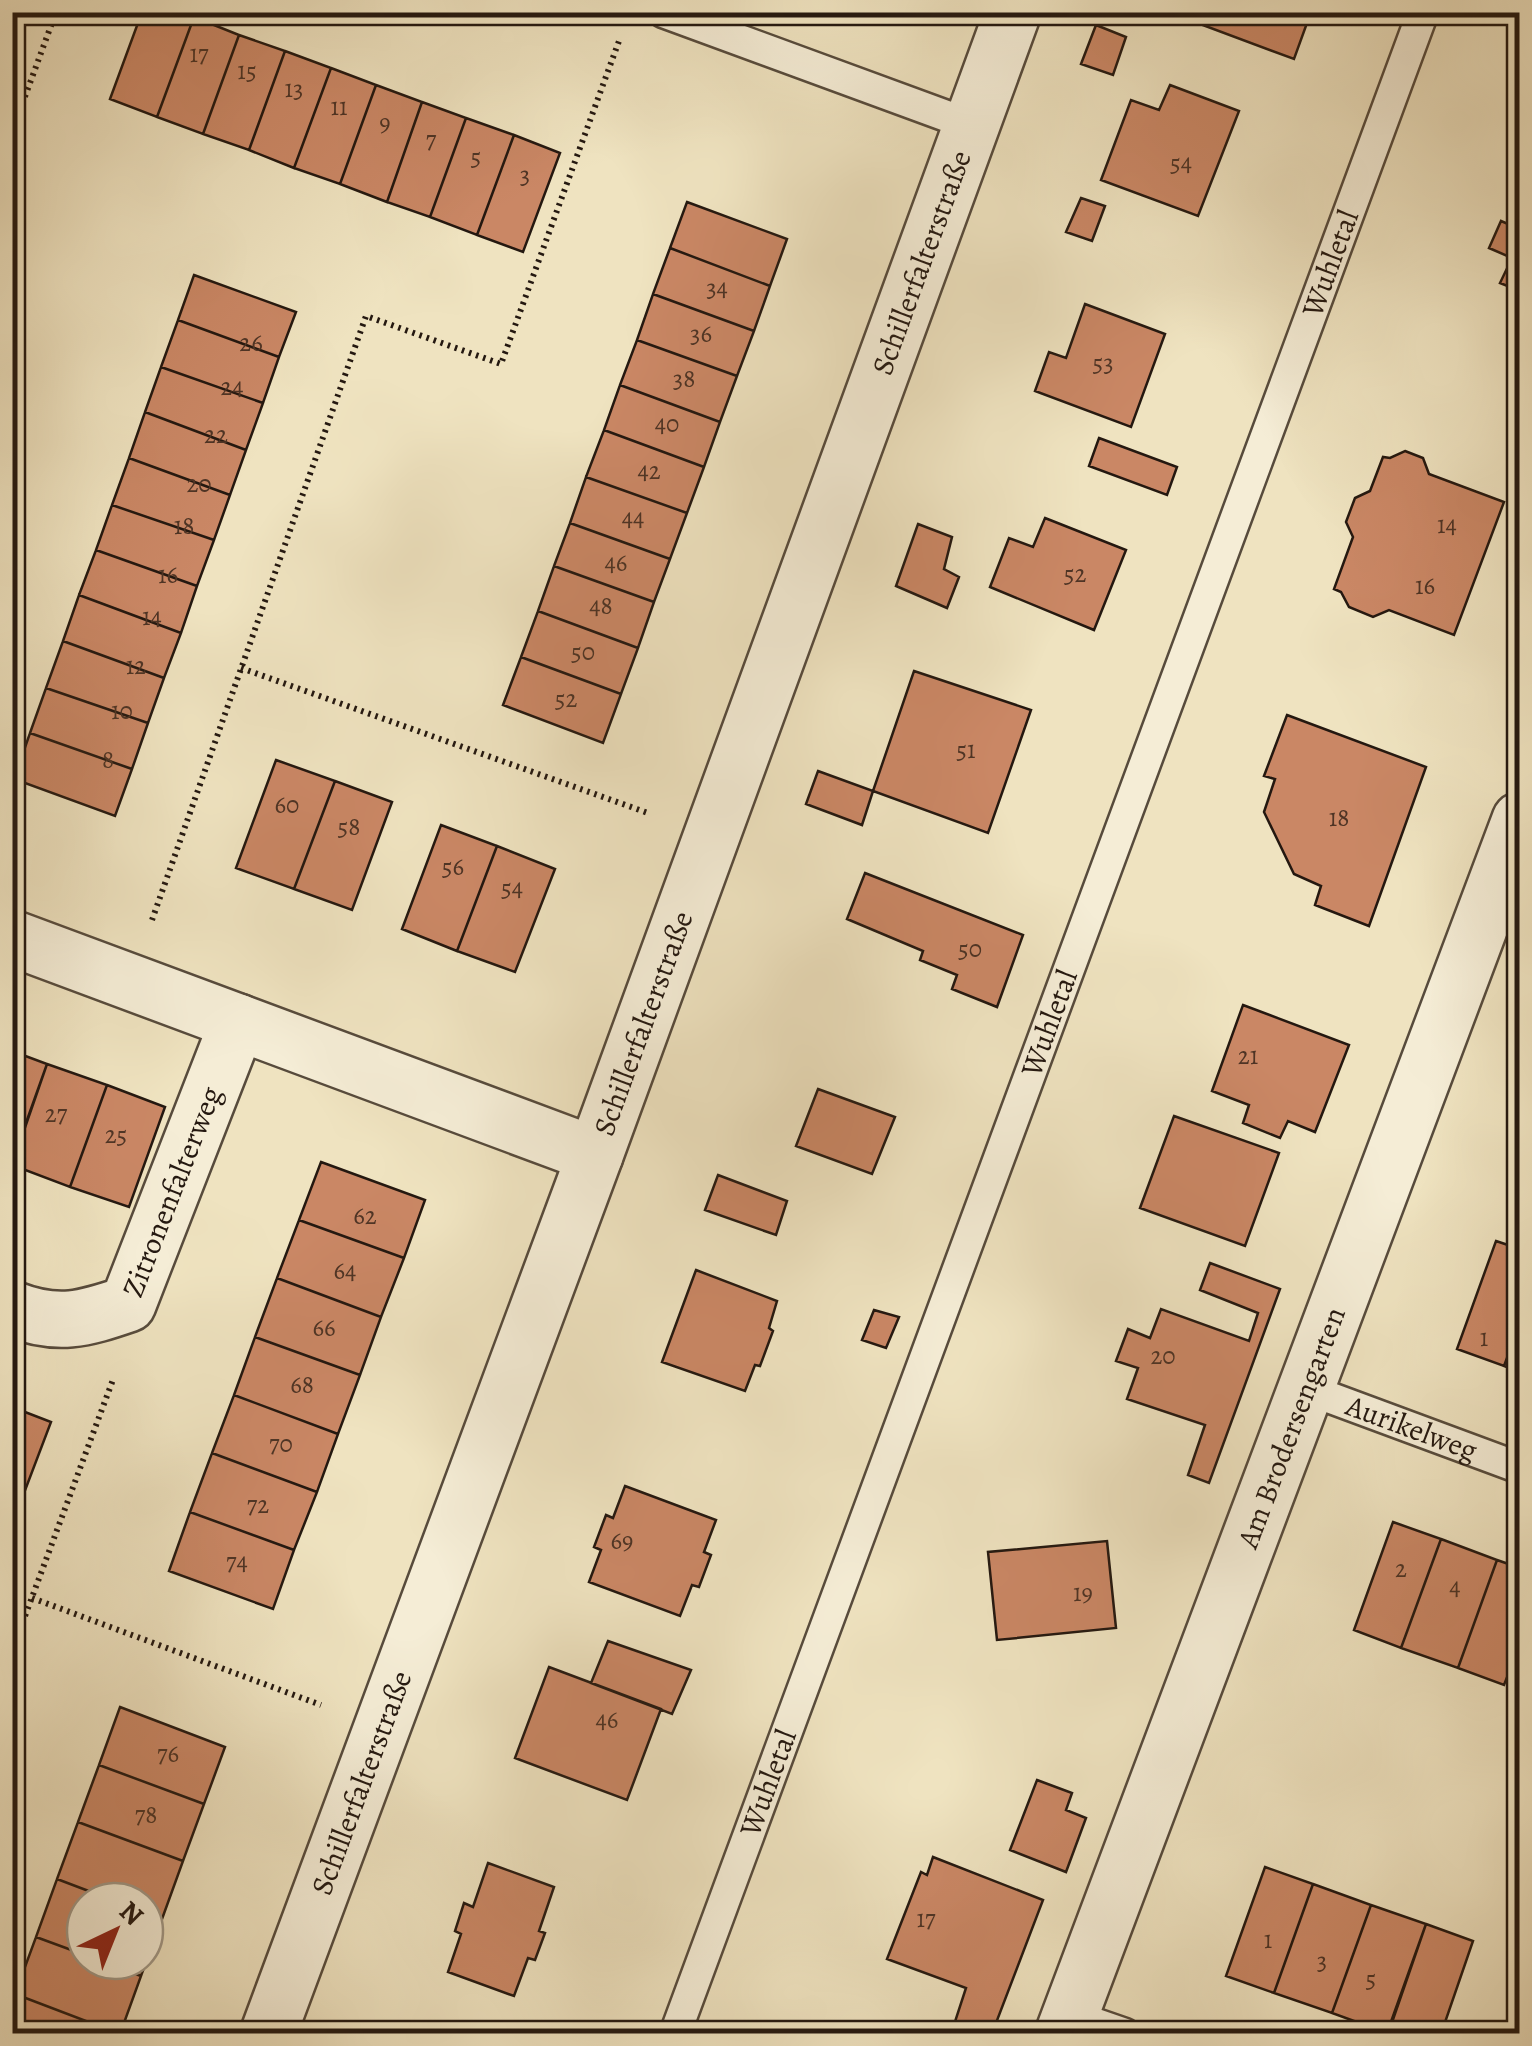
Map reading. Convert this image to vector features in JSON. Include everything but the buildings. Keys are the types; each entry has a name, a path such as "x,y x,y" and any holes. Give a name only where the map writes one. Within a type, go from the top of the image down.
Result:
{"street":[{"name":"Schillerfalterstraße","path":"268,2034 1013,12"},
{"name":"Am Brodersengarten","path":"1067,2024 1520,820"},
{"path":"12,938 595,1155"},
{"name":"Zitronenfalterweg","path":"12,1309 40,1320 82,1320 128,1304 238,1022"}],"lane":[{"path":"662,12 971,125"},
{"name":"Wuhletal","path":"675,2034 1423,12"},
{"name":"Aurikelweg","path":"1304,1388 1520,1468"},
{"path":"1067,2024 1126,2034"}],"path":[{"path":"12,132 56,12"},
{"path":"130,982 366,316 501,364 624,28"},
{"path":"241,668 648,813"},
{"path":"12,1651 128,1342 128,1304"},
{"path":"32,1598 321,1705"}]}
